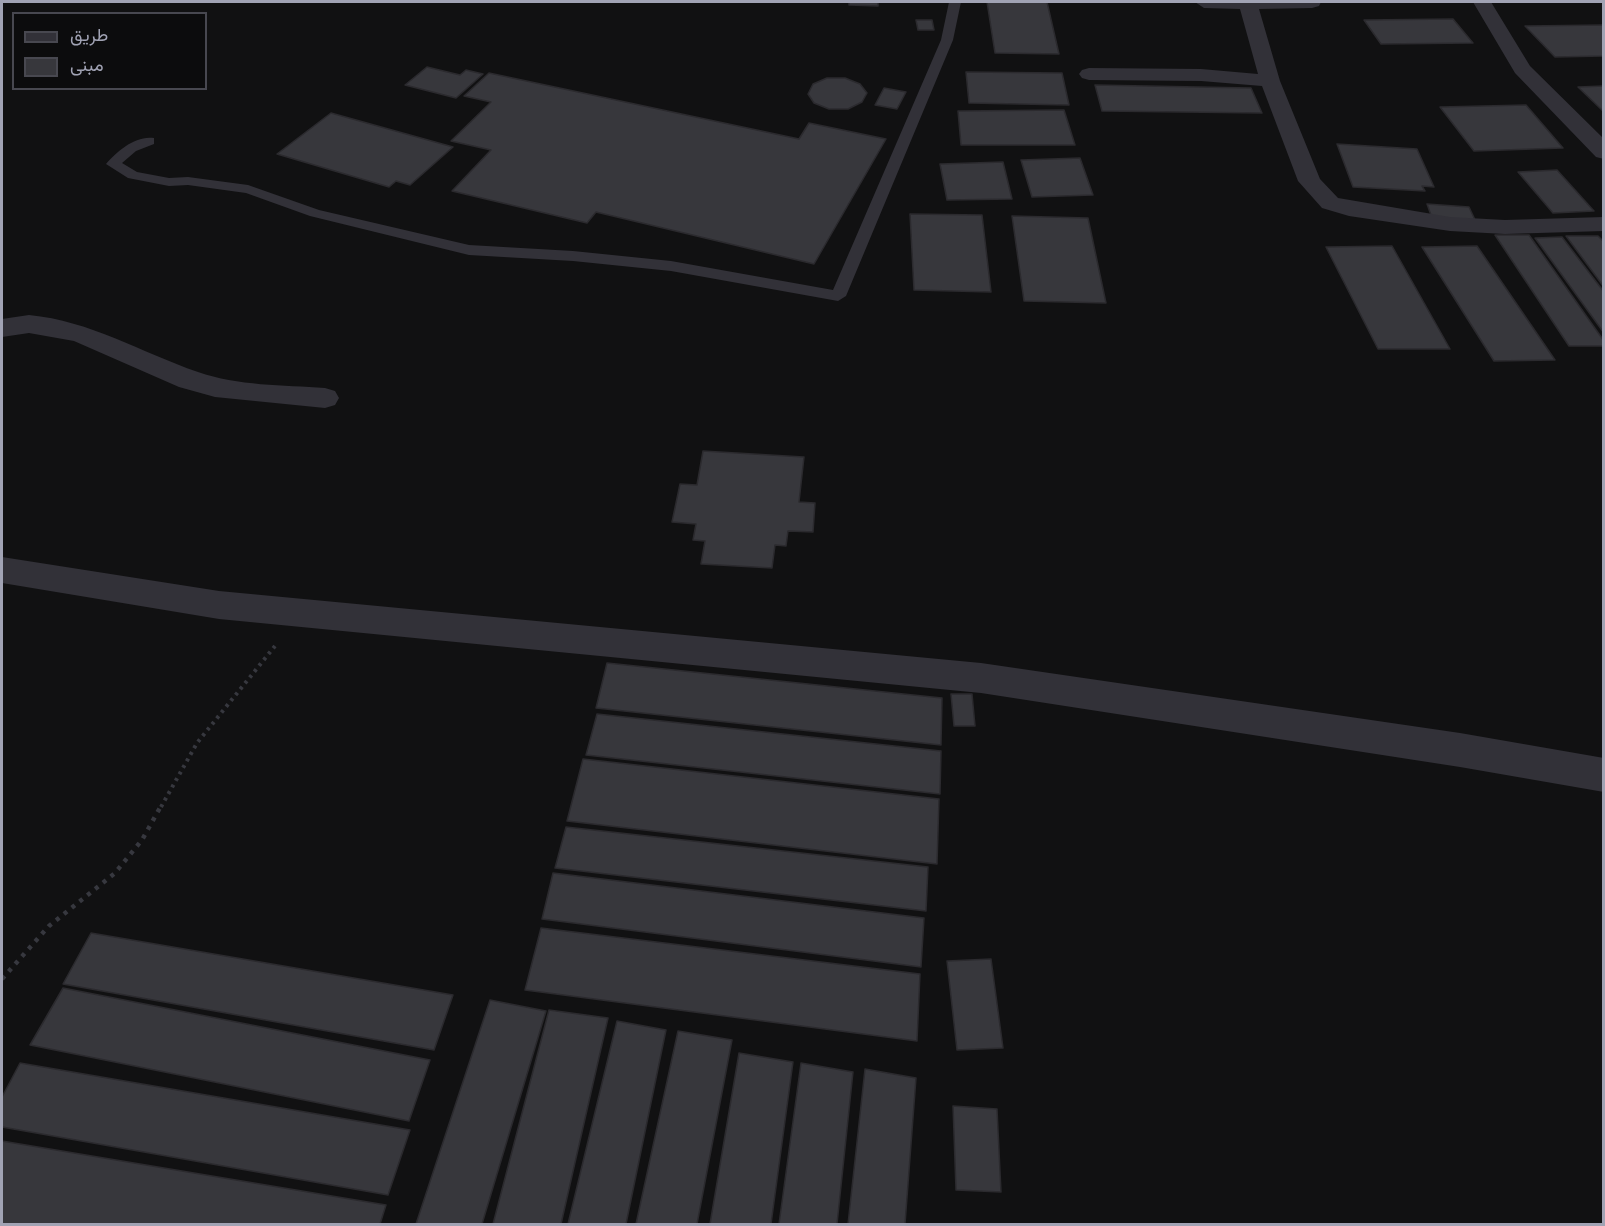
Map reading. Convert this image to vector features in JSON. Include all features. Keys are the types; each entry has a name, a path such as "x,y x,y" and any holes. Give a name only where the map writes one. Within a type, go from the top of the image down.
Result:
{"street":[{"path":"1204,2 1248,4 1312,2"},
{"path":"1482,2 1522,69 1604,152"},
{"path":"1248,4 1270,81 1309,182 1330,203 1349,209 1450,224 1505,227 1604,224"},
{"path":"1089,74 1201,75 1270,81"},
{"path":"2,328 35,325 73,331 126,351 160,369 215,387 325,398"},
{"path":"2,570 219,605 981,678 1460,750 1604,776"}],"lane":[{"path":"149,141 131,148 113,164 133,175 169,182 188,181 248,189 315,213 470,250 573,256 671,266 838,296 947,40 955,2"}],"path":[{"path":"2,979 49,926 115,873 142,840 197,743 304,612"}],"building":[{"path":"849,2 878,2 878,6 849,5"},
{"path":"987,2 1047,2 1059,54 995,53"},
{"path":"1453,19 1473,43 1381,44 1364,20"},
{"path":"916,20 932,20 934,30 918,30"},
{"path":"1604,25 1604,56 1555,57 1525,26"},
{"path":"427,67 460,75 466,70 483,74 456,98 405,85"},
{"path":"966,72 1062,73 1069,105 969,103"},
{"path":"489,73 799,139 809,123 886,139 814,264 596,212 587,223 452,191 491,150 451,141 491,102 464,96"},
{"path":"827,78 845,78 860,84 867,93 862,102 848,109 829,109 814,103 808,94 813,84"},
{"path":"1095,85 1251,88 1262,113 1102,111"},
{"path":"1604,86 1604,112 1578,87"},
{"path":"884,88 906,92 897,109 875,105"},
{"path":"1526,105 1563,148 1474,151 1440,107"},
{"path":"1064,110 1075,145 961,145 958,111"},
{"path":"331,113 453,147 410,185 396,181 389,187 277,154"},
{"path":"1337,144 1417,149 1434,187 1422,186 1425,191 1353,187"},
{"path":"1080,158 1093,195 1032,197 1021,160"},
{"path":"1003,162 1012,199 947,200 940,164"},
{"path":"1557,170 1594,211 1553,213 1518,172"},
{"path":"1427,204 1469,207 1476,222 1432,218"},
{"path":"910,214 982,215 991,292 914,290"},
{"path":"1012,216 1088,218 1106,303 1024,301"},
{"path":"1495,235 1529,235 1604,341 1604,346 1569,346"},
{"path":"1566,236 1598,236 1604,242 1604,287"},
{"path":"1562,237 1604,292 1604,333 1535,238"},
{"path":"1392,246 1450,349 1378,349 1326,247"},
{"path":"1477,246 1555,360 1494,361 1422,247"},
{"path":"703,451 804,457 799,502 815,503 813,532 788,531 786,546 775,545 772,568 701,564 705,541 693,540 696,524 672,522 680,484 697,485"},
{"path":"607,663 942,698 941,745 596,708"},
{"path":"951,694 972,694 975,726 954,726"},
{"path":"597,714 941,751 940,794 586,755"},
{"path":"583,759 939,799 937,864 567,821"},
{"path":"566,827 928,867 926,911 555,868"},
{"path":"553,873 924,918 921,967 542,919"},
{"path":"541,928 920,974 917,1041 525,990"},
{"path":"91,933 453,995 434,1050 63,984"},
{"path":"991,959 1003,1048 957,1050 947,961"},
{"path":"63,988 430,1060 409,1121 30,1045"},
{"path":"490,1000 546,1011 482,1224 416,1224"},
{"path":"549,1010 608,1018 561,1224 493,1224"},
{"path":"617,1021 666,1030 626,1224 568,1224"},
{"path":"678,1031 732,1040 697,1224 636,1224"},
{"path":"739,1053 793,1062 771,1224 710,1224"},
{"path":"20,1063 410,1130 388,1195 2,1127 2,1097"},
{"path":"801,1063 853,1072 837,1224 779,1224"},
{"path":"865,1069 916,1078 905,1224 848,1224"},
{"path":"953,1106 997,1109 1001,1192 956,1190"},
{"path":"2,1141 386,1205 380,1224 2,1224"}]}
